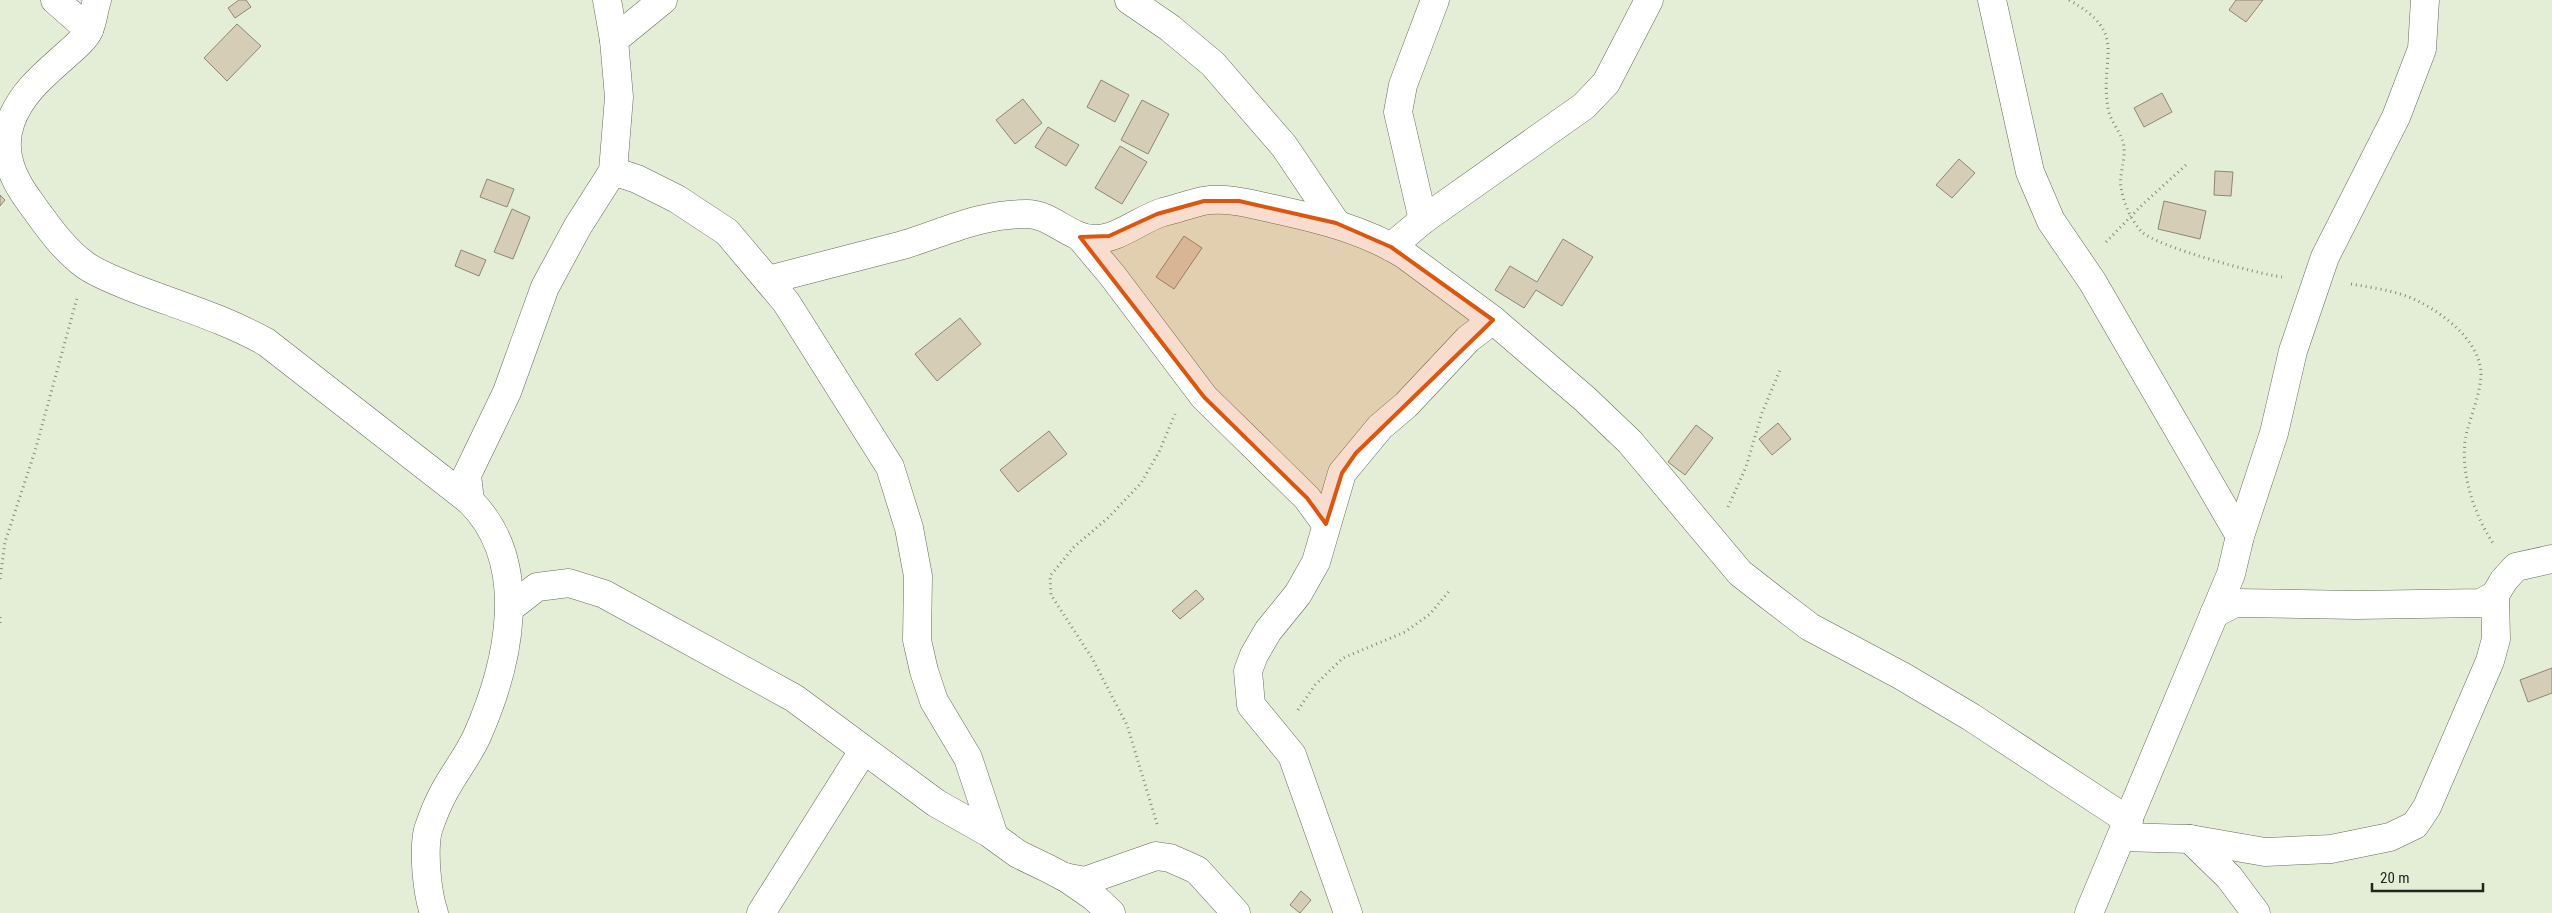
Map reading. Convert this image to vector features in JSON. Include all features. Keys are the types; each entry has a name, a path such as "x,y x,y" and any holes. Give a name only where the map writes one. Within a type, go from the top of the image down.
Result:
{"street":[{"path":"55,0 89,30"},
{"path":"97,0 89,30 74,48 28,91 19,103 11,122 3,142 9,165 20,189 64,246 85,265 168,302 240,327 266,342 470,501 483,514 498,540 508,579 510,608 498,682 476,738 444,792 428,832 427,871 434,913"},
{"path":"470,501 467,475 507,392 545,287 578,226 613,171 619,97 614,40 606,0"},
{"path":"614,40 663,0"},
{"path":"1130,0 1170,28 1213,64 1284,146 1336,223"},
{"path":"1423,220 1398,112 1403,85 1435,0"},
{"path":"1391,247 1423,220 1584,106 1606,83 1649,0"},
{"path":"1992,0 2030,172 2052,221 2092,281 2240,536"},
{"path":"2089,913 2230,574 2240,536 2271,442 2293,351 2324,257 2396,117 2422,49 2425,0"},
{"path":"613,171 637,179 677,199 727,232 786,302 890,467 909,528 918,576 917,640 924,670 934,701 968,758 994,836"},
{"path":"1080,237 1094,239 1109,236 1157,214 1204,201 1239,201 1336,223 1391,247 1492,320 1585,399 1630,442 1740,573 1810,627 1902,676 1971,717 2125,829 2265,852 2331,849 2390,837 2415,825 2427,807 2492,655 2496,639 2495,595"},
{"path":"768,280 905,244 972,220 1029,214 1052,221 1080,237 1112,275 1204,397 1224,419 1307,498 1326,524"},
{"path":"1348,913 1292,755 1251,705 1248,692 1248,672 1254,655 1268,631 1309,577 1316,562 1342,473 1356,453 1380,427 1430,382 1468,339 1492,320"},
{"path":"2214,614 2236,603 2482,603 2495,595 2504,580 2516,567 2552,559"},
{"path":"510,608 537,587 569,583 604,594 794,698 936,803 994,836 1018,854 1064,876 1094,897 1111,913"},
{"path":"761,913 863,750"},
{"path":"2190,839 2229,877 2256,913"},
{"path":"1064,876 1085,881 1156,856 1170,858 1197,870 1236,913"}],"path":[{"path":"2069,0 2099,22 2108,39 2108,108 2113,124 2121,135 2124,149 2121,187 2131,216 2142,232 2178,248 2251,271 2316,282 2350,284 2384,290 2420,302 2450,322 2466,337 2476,355 2481,375 2464,451 2473,500 2481,525 2489,537 2516,567"},
{"path":"2131,216 2187,164"},
{"path":"0,579 4,542 35,450 85,265"},
{"path":"1709,537 1733,496 1746,467 1762,412 1780,370"},
{"path":"1170,858 1143,784 1138,758 1127,725 1092,658 1051,595 1050,576 1074,547 1109,517 1142,483 1159,452 1190,378"},
{"path":"1292,755 1291,733 1299,708 1315,685 1343,658 1405,632 1430,614 1450,590"},
{"path":"0,617 0,624"}],"highlighted area":[{"path":"1204,201 1239,201 1336,223 1391,247 1493,320 1356,453 1342,473 1326,524 1307,498 1204,397 1080,237 1109,236 1157,214"}],"building":[{"path":"239,0 246,0 251,7 235,18 228,8"},
{"path":"2236,0 2263,0 2246,22 2229,10"},
{"path":"237,24 261,46 227,81 204,58"},
{"path":"1101,80 1129,95 1115,122 1087,107"},
{"path":"2162,93 2172,112 2144,127 2134,108"},
{"path":"1023,99 1042,123 1015,144 996,120"},
{"path":"1142,100 1169,114 1148,154 1121,140"},
{"path":"1048,127 1079,145 1066,166 1035,147"},
{"path":"1120,146 1147,162 1122,204 1095,188"},
{"path":"1959,159 1975,173 1952,198 1936,185"},
{"path":"2215,171 2233,172 2231,196 2214,195"},
{"path":"487,179 514,189 507,207 480,197"},
{"path":"0,195 5,200 0,206"},
{"path":"2164,201 2206,211 2200,239 2158,229"},
{"path":"512,209 530,217 513,259 494,252"},
{"path":"1184,236 1202,248 1174,289 1156,277"},
{"path":"1563,239 1593,257 1562,306 1536,290 1524,308 1495,290 1510,266 1537,282"},
{"path":"461,250 486,260 479,276 455,266"},
{"path":"960,318 981,344 937,381 915,354"},
{"path":"1778,423 1791,439 1772,455 1759,439"},
{"path":"1696,425 1713,438 1685,475 1668,462"},
{"path":"1049,431 1067,454 1018,492 1000,470"},
{"path":"1196,590 1204,599 1180,619 1172,611"},
{"path":"2552,668 2552,693 2528,702 2520,680"},
{"path":"1301,891 1311,900 1300,913 1290,905"}]}
